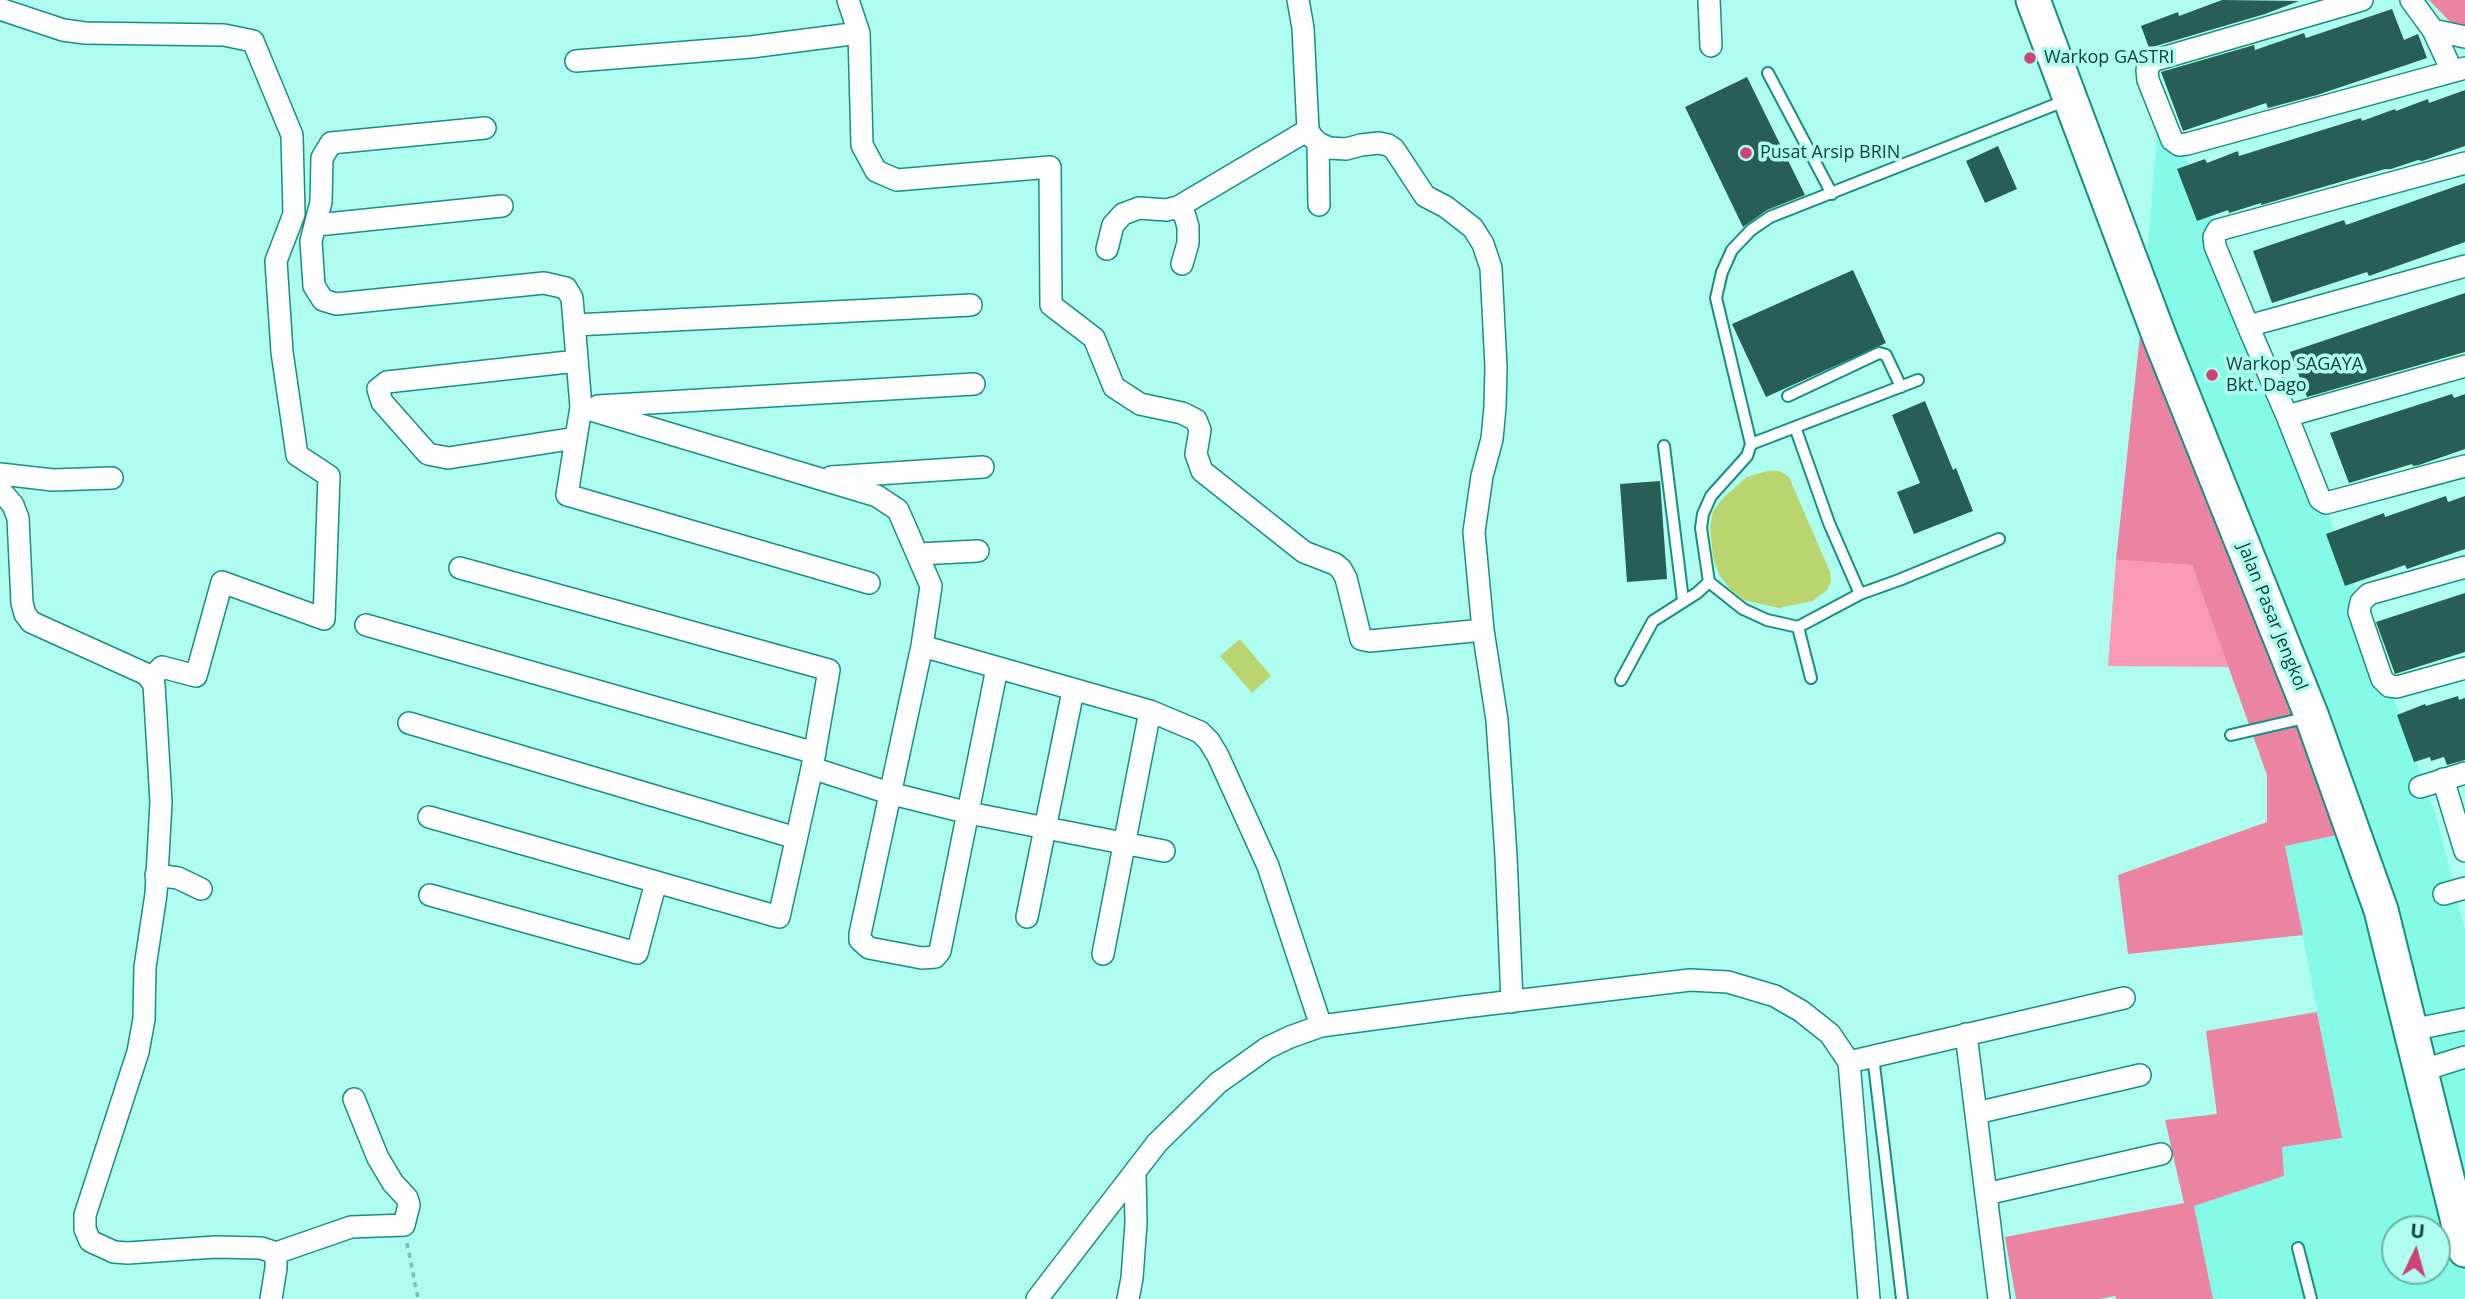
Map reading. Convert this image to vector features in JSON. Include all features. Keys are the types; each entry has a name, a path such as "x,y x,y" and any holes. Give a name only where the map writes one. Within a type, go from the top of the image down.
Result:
{"main road":[{"name":"Jalan Pasar Jengkol","path":"2033,0 2160,338 2312,716 2381,910 2465,1250"}],"street":[{"path":"848,0 859,33 862,145 876,172 897,180 1050,166 1051,305 1094,338 1114,387 1140,404 1182,413 1196,420 1200,430 1196,454 1202,471 1304,552 1341,569 1346,578 1362,639 1483,630"},
{"path":"1298,0 1304,28 1319,205"},
{"path":"1709,0 1711,46"},
{"path":"2362,0 2152,61 2147,70 2148,80 2172,140 2179,145 2187,144 2458,70 2411,0"},
{"path":"0,9 62,30 85,33 224,35 253,41 292,135 294,214 275,261 282,352 297,455 329,477 324,619 222,582 196,676 162,667 151,678"},
{"path":"2433,30 2465,37"},
{"path":"576,61 751,47 859,33"},
{"path":"485,128 331,143 322,158 321,202 311,242 314,286 323,300 336,304 544,283 566,288 572,298 582,407 567,495 869,583"},
{"path":"1107,249 1113,225 1123,214 1139,208 1166,210 1178,207 1313,136"},
{"path":"1313,136 1329,148 1346,149 1379,144 1394,149 1425,196 1446,206 1474,228 1491,268 1496,367 1492,439 1480,488 1474,532 1483,630 1497,720 1512,1002"},
{"path":"2465,163 2218,230 2214,237 2215,246 2320,499 2326,503 2465,466"},
{"path":"317,225 502,206"},
{"path":"1178,207 1185,216 1188,227 1188,243 1182,264"},
{"path":"2248,326 2465,265"},
{"path":"575,325 971,304"},
{"path":"576,438 448,458 428,453 382,402 378,389 387,382 578,361"},
{"path":"2287,416 2465,366"},
{"path":"582,407 974,384"},
{"path":"582,407 877,496 898,510 931,586 922,646 860,934 860,940 869,948 922,958 935,957 940,951 998,668"},
{"path":"817,478 983,467"},
{"path":"0,474 53,480 113,478"},
{"path":"0,490 13,505 18,518 24,614 31,622 151,678 155,691 161,802 145,967 144,1019 138,1052 85,1215 85,1229 90,1241 114,1252 128,1253 215,1247 261,1248 276,1253 351,1227 404,1225 409,1205 407,1198 393,1183 378,1158 354,1099"},
{"path":"918,554 978,551"},
{"path":"2465,567 2369,594 2361,602 2359,612 2382,679 2389,686 2398,687 2465,668"},
{"path":"429,817 779,917 813,761 829,670 460,568"},
{"path":"366,625 813,761 889,793 969,813 1164,851"},
{"path":"922,646 1150,711 1200,732 1218,756 1268,866 1321,1027"},
{"path":"1027,917 1073,691"},
{"path":"1103,954 1150,711"},
{"path":"410,723 796,838"},
{"path":"2420,787 2465,773"},
{"path":"2443,779 2465,850"},
{"path":"156,875 178,878 201,890"},
{"path":"430,895 637,953 656,882"},
{"path":"2444,894 2465,888"},
{"path":"1037,1299 1157,1143 1218,1083 1267,1048 1321,1027 1690,980 1728,982 1776,996 1801,1011 1830,1034 1849,1062 1869,1299"},
{"path":"1849,1062 2124,998"},
{"path":"2411,1030 2465,1019"},
{"path":"1966,1034 1999,1299"},
{"path":"2420,1071 2465,1058"},
{"path":"1976,1113 2140,1075"},
{"path":"1986,1194 2161,1154"},
{"path":"1128,1299 1136,1223 1135,1172"},
{"path":"271,1299 276,1253"}],"lane":[{"path":"1768,73 1832,194"},
{"path":"1999,539 1860,594 1798,627 1767,620 1743,609 1709,582 1701,528 1703,514 1711,496 1747,456 1751,444 1716,298 1722,272 1732,250 1751,230 1770,217 2069,99"},
{"path":"1788,396 1880,353 1886,355 1901,387"},
{"path":"1751,444 1918,380"},
{"path":"1795,427 1829,523 1860,594"},
{"path":"1664,446 1682,600"},
{"path":"1621,680 1653,621 1682,600 1697,593 1709,582"},
{"path":"1798,627 1811,678"},
{"path":"2231,735 2312,716"},
{"path":"1874,1056 1902,1299"},
{"path":"2298,1248 2311,1299"}],"path":[{"path":"404,1225 418,1299"}],"shaded area":[{"path":"2429,0 2465,0 2465,31 2457,29"},
{"path":"2160,99 2291,409 2436,815 2465,930 2465,1299 2213,1299 2194,1206 2284,1176 2281,1147 2342,1138 2285,845 2355,831 2144,297"},
{"path":"2144,297 2356,831 2285,846 2303,935 2128,954 2118,875 2267,822 2267,775 2192,565 2116,560"},
{"path":"1767,471 1780,471 1789,477 1830,572 1831,582 1827,590 1813,601 1779,608 1744,600 1730,589 1719,575 1713,557 1710,527 1713,511 1723,498 1747,477"},
{"path":"2116,560 2192,565 2229,667 2108,666"},
{"path":"1240,639 1271,676 1252,693 1220,656"},
{"path":"2317,1012 2342,1138 2282,1147 2284,1176 2194,1206 2213,1299 2116,1299 2115,1296 2099,1299 2016,1299 2005,1237 2184,1203 2165,1120 2217,1114 2206,1031"}],"building":[{"path":"2222,0 2299,1 2265,14 2149,48 2141,26"},
{"path":"2392,9 2404,40 2418,34 2427,58 2317,95 2268,108 2266,103 2183,131 2161,72 2254,45 2255,50 2304,33 2306,38"},
{"name":"Pusat Arsip BRIN","path":"1747,77 1805,195 1767,210 1743,227 1685,107"},
{"path":"2465,90 2465,146 2422,161 2261,205 2229,213 2228,210 2197,221 2177,169 2205,159 2207,163 2238,151 2239,156 2361,118 2362,121 2395,109 2396,111 2428,99 2429,103"},
{"path":"1998,146 2017,189 1985,203 1966,161"},
{"path":"2465,183 2465,242 2369,276 2367,272 2272,303 2253,251 2344,220 2346,225"},
{"path":"1853,270 1886,343 1766,397 1732,324"},
{"path":"2465,293 2465,352 2307,397 2290,352"},
{"path":"2452,394 2454,398 2465,394 2465,449 2419,465 2412,464 2349,483 2330,433"},
{"path":"1925,401 1973,511 1914,534 1897,492 1920,483 1892,415"},
{"path":"1660,481 1667,579 1627,582 1620,484"},
{"path":"2446,496 2448,502 2465,496 2465,549 2407,569 2405,565 2345,586 2326,534 2384,513 2385,517"},
{"path":"2465,593 2465,652 2395,674 2376,622"},
{"path":"2458,696 2459,700 2465,698 2465,760 2447,765 2444,757 2431,761 2430,757 2414,762 2397,715 2425,704 2426,706"}],"place":[{"name":"Warkop GASTRI","path":"2030,58"},
{"name":"Pusat Arsip BRIN","path":"1746,153"},
{"name":"Warkop SAGAYA Bkt. Dago","path":"2212,375"}]}
